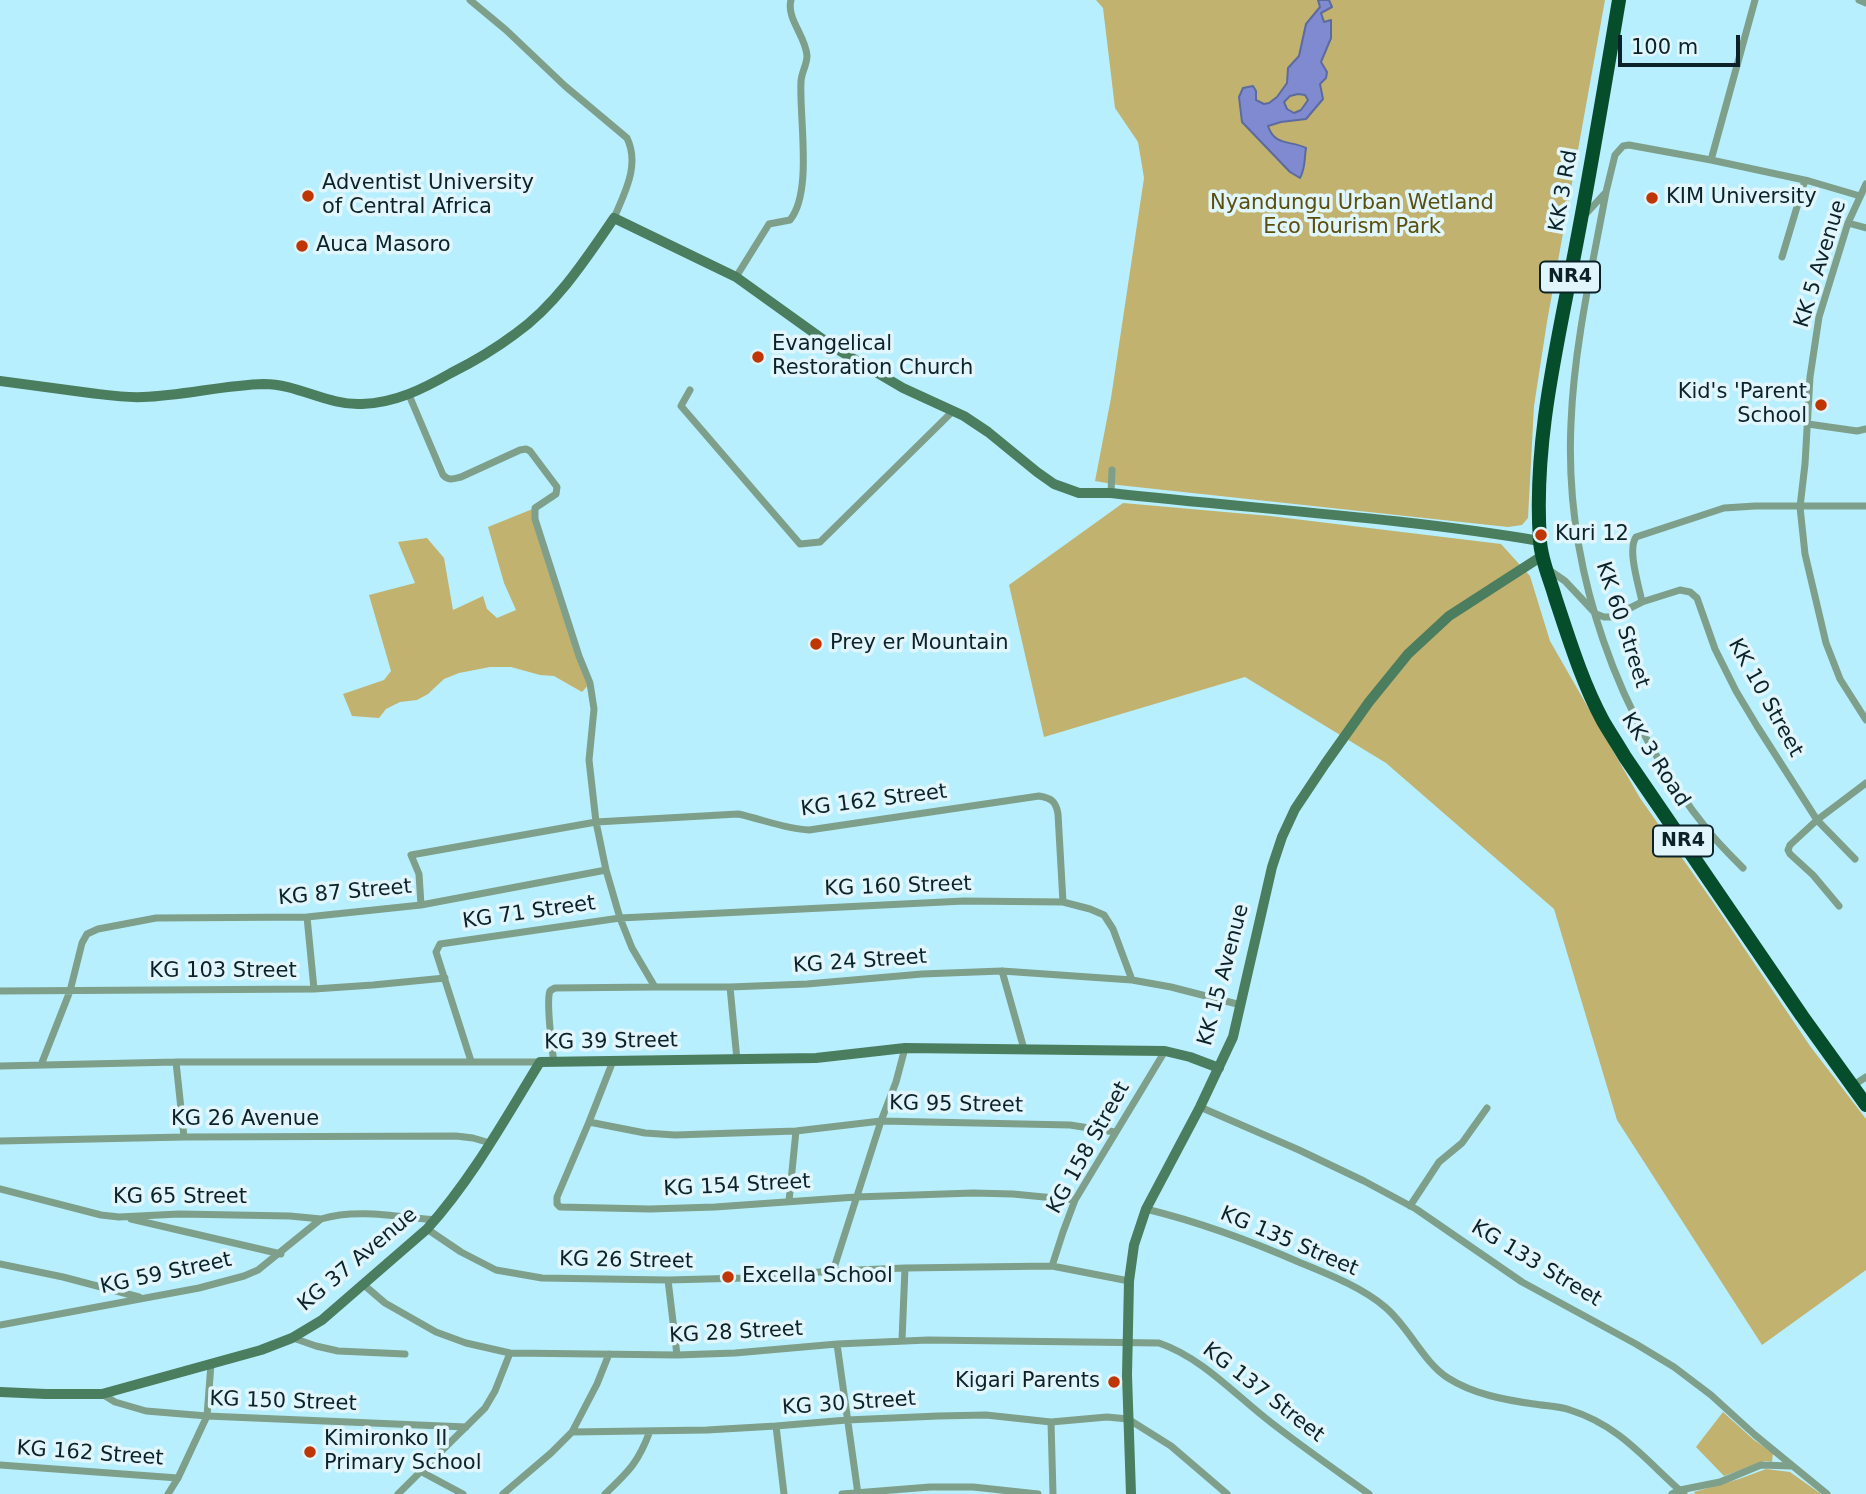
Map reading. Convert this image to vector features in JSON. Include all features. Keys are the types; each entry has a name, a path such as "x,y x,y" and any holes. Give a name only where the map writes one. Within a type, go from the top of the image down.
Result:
{"highway":[{"name":"KK 3 Rd","path":"1542,555 1539,482 1544,421 1619,0"},
{"name":"KK 3 Road","path":"1542,555 1576,660 1603,720 1625,757 1866,1105"}],"street":[{"path":"0,381 142,397 247,384 271,384 288,386 340,403 359,405 410,395 475,361 515,334 549,303 573,276 614,218 632,170 632,148 627,138 470,0"},
{"path":"736,277 769,224 790,220 800,200 803,145 801,78 807,55 802,36 782,0"},
{"path":"789,11 791,0"},
{"path":"1755,0 1711,160 1805,180 1860,196"},
{"path":"1859,0 1866,3"},
{"name":"KK 60 Street","path":"1711,160 1629,145 1623,146 1615,155 1606,192 1576,366 1570,468 1584,572 1595,614 1621,687 1656,754 1683,797 1711,834 1743,868"},
{"path":"1782,257 1805,180"},
{"name":"KK 5 Avenue","path":"1866,184 1848,223 1819,317 1810,377 1800,507 1805,554 1826,643 1840,679 1866,720"},
{"path":"1581,219 1606,192"},
{"path":"614,218 736,277 835,348 903,388 953,411 988,432 1054,484 1079,493 1111,494 1496,534 1542,555 1595,614"},
{"path":"1848,223 1866,228"},
{"path":"690,390 681,406 800,544 820,542 953,411"},
{"path":"410,395 446,478 451,480 461,477 526,449 557,487 556,494 536,508 535,519 590,683 594,709 589,760 596,822 606,870 632,948 654,987"},
{"path":"1808,424 1857,431 1866,429"},
{"path":"1111,494 1112,470"},
{"path":"1643,602 1632,542 1636,537 1724,508 1866,506"},
{"name":"KK 15 Avenue","path":"1131,1494 1128,1342 1129,1281 1134,1245 1146,1209 1200,1107 1233,1037 1272,867 1282,837 1295,809 1325,764 1369,702 1408,654 1449,616 1542,555"},
{"name":"KK 10 Street","path":"1595,614 1612,617 1643,602 1680,590 1690,592 1697,598 1715,649 1736,691 1817,820 1855,859"},
{"path":"1839,906 1788,850 1817,820 1866,783"},
{"name":"KG 162 Street","path":"596,822 738,814 794,830 809,831 1039,796 1049,797 1056,804 1058,814 1063,902"},
{"path":"421,905 419,874 411,855 596,822"},
{"name":"KG 87 Street","path":"70,991 82,943 87,934 115,925 156,918 307,917 421,905 606,870"},
{"name":"KG 160 Street","path":"620,918 964,901 1063,902 1104,915 1113,929 1132,980"},
{"path":"307,917 314,989"},
{"name":"KG 71 Street","path":"471,1061 436,952 440,944 620,918"},
{"path":"1002,971 1024,1049"},
{"name":"KG 24 Street","path":"554,1062 549,996 555,988 730,987 1002,971 1132,980 1241,1005"},
{"name":"KG 103 Street","path":"0,991 314,989 445,978"},
{"path":"730,987 737,1060"},
{"path":"41,1065 70,991"},
{"path":"833,1271 905,1048"},
{"name":"KG 39 Street","path":"0,1066 176,1062 737,1060 816,1058 905,1048 1165,1051 1219,1068"},
{"name":"KG 158 Street","path":"1052,1266 1075,1200 1165,1051"},
{"name":"KG 154 Street","path":"613,1061 557,1197 560,1207 715,1207 973,1192 1075,1200"},
{"path":"176,1062 184,1137"},
{"name":"KG 37 Avenue","path":"0,1392 103,1395 261,1350 292,1338 322,1320 436,1220 461,1189 540,1062"},
{"path":"1851,1086 1866,1077"},
{"name":"KG 133 Street","path":"1200,1107 1300,1150 1410,1206 1522,1282 1674,1367 1828,1494"},
{"path":"1410,1206 1439,1162 1462,1143 1487,1108"},
{"name":"KG 95 Street","path":"589,1122 645,1133 675,1135 796,1131 881,1121 1070,1125 1115,1132"},
{"path":"789,1201 796,1131"},
{"name":"KG 26 Avenue","path":"0,1140 456,1136 490,1143"},
{"name":"KG 65 Street","path":"0,1189 101,1215 119,1217 179,1214 321,1219 358,1214 436,1220"},
{"name":"KG 135 Street","path":"1146,1209 1193,1222 1270,1250 1356,1287 1385,1308 1406,1328 1446,1377 1472,1391 1568,1409 1596,1419 1629,1442 1678,1493"},
{"path":"119,1217 281,1254"},
{"name":"KG 59 Street","path":"0,1325 199,1288 244,1276 281,1254 321,1219"},
{"name":"KG 26 Street","path":"427,1229 481,1264 505,1273 542,1278 668,1280 905,1268 1052,1266 1129,1281"},
{"path":"0,1264 144,1298"},
{"path":"902,1340 905,1268"},
{"path":"668,1280 677,1355"},
{"name":"KG 28 Street","path":"364,1285 385,1303 436,1332 466,1343 510,1353 677,1355 902,1340 1128,1342"},
{"path":"292,1338 338,1351 405,1354"},
{"name":"KG 137 Street","path":"1128,1342 1159,1343 1178,1350 1198,1363 1272,1424 1369,1494"},
{"path":"837,1344 858,1493"},
{"path":"398,1494 485,1408 510,1353"},
{"path":"503,1494 572,1432 609,1354"},
{"path":"168,1494 206,1416 211,1364"},
{"name":"KG 150 Street","path":"103,1395 127,1407 146,1411 206,1416 466,1426"},
{"name":"KG 30 Street","path":"572,1432 776,1426 847,1420 986,1415 1051,1422 1107,1417 1128,1419"},
{"path":"1128,1419 1171,1446 1227,1494"},
{"path":"1051,1422 1053,1494"},
{"path":"776,1426 784,1494"},
{"path":"605,1494 631,1469 650,1431"},
{"name":"KG 162 Street","path":"0,1465 178,1478"},
{"path":"1678,1493 1720,1482 1761,1465 1792,1466"},
{"path":"420,1471 464,1494"},
{"path":"842,1494 930,1487 972,1487 1038,1494"}],"green space":[{"name":"Nyandungu Urban Wetland Eco Tourism Park","path":"1096,0 1605,0 1547,322 1534,406 1528,518 1522,525 1508,527 1095,481 1111,398 1144,178 1138,142 1115,108 1103,8"},
{"path":"1123,503 1270,516 1501,544 1530,576 1550,641 1640,798 1810,1046 1866,1119 1866,1270 1762,1345 1617,1120 1554,909 1386,763 1245,677 1044,737 1009,585"},
{"path":"535,508 535,519 590,683 582,692 554,676 511,667 490,667 444,679 428,694 417,700 400,702 386,709 379,718 352,716 343,694 384,680 391,671 369,595 415,583 398,542 427,538 444,558 453,610 483,596 487,609 497,618 516,610 504,583 488,527"},
{"path":"1723,1412 1773,1453 1772,1462 1765,1461 1724,1476 1696,1447"},
{"path":"1766,1469 1790,1472 1821,1494 1694,1492 1739,1479"}],"water":[{"path":"1318,0 1329,0 1332,7 1321,13 1324,22 1331,20 1331,38 1321,62 1327,72 1326,78 1320,84 1323,99 1306,119 1268,126 1279,140 1306,148 1300,178 1290,172 1242,122 1239,97 1243,88 1253,86 1256,100 1264,104 1277,97 1287,83 1288,68 1299,56 1306,24 1320,7","holes":["1305,95 1308,100 1301,110 1294,113 1287,109 1284,102 1290,96"]}],"place":[{"name":"Adventist University of Central Africa","path":"308,196"},
{"name":"KIM University","path":"1652,198"},
{"name":"Auca Masoro","path":"302,246"},
{"name":"Evangelical Restoration Church","path":"758,357"},
{"name":"Kid's 'Parent School","path":"1821,405"},
{"name":"Kuri 12","path":"1541,535"},
{"name":"Prey er Mountain","path":"816,644"},
{"name":"Excella School","path":"728,1277"},
{"name":"Kigari Parents","path":"1114,1382"},
{"name":"Kimironko II Primary School","path":"310,1452"}]}
